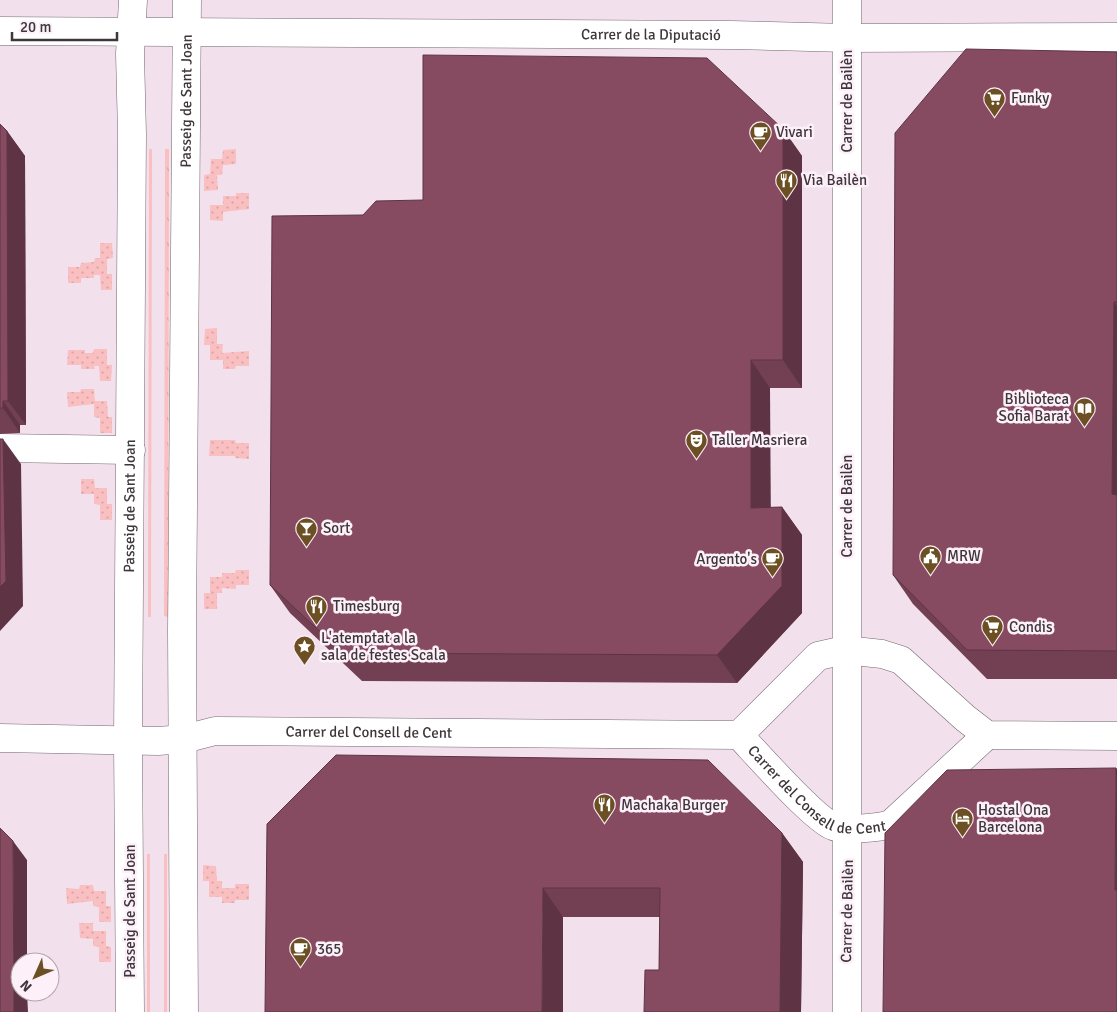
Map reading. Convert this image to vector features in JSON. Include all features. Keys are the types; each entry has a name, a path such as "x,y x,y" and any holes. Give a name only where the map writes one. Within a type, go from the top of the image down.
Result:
{"street":[{"name":"Passeig de Sant Joan","path":"130,1012 128,741 132,450 133,0"},
{"name":"Passeig de Sant Joan","path":"184,1012 182,631 187,0"},
{"name":"Carrer de Bailèn","path":"846,1012 848,827 845,650 848,0"},
{"path":"0,31 132,32"},
{"name":"Carrer de la Diputació","path":"132,32 731,35 847,38 1117,37"},
{"path":"0,448 132,450"},
{"name":"Carrer del Consell de Cent","path":"0,738 128,741 184,739 215,731 739,735 816,814 834,826 882,827 891,824 987,735 965,718 901,660 882,654 845,650 818,656 739,735"},
{"path":"987,735 1117,736"}],"green space":[{"path":"149,149 152,149 151,617 148,617"},
{"path":"165,149 169,149 168,617 164,616"},
{"path":"236,149 236,164 223,165 222,175 217,175 218,190 204,191 204,175 210,174 211,159 222,159 223,150"},
{"path":"236,193 249,193 249,209 223,212 223,221 210,220 210,205 223,205 223,196 236,196"},
{"path":"100,243 112,243 113,258 107,259 107,274 112,274 112,290 101,290 100,275 94,275 94,278 81,278 81,283 68,283 68,267 80,267 81,263 94,262 95,258 100,258"},
{"path":"217,328 217,344 223,344 222,353 249,351 249,366 223,369 223,360 210,360 210,345 204,345 205,329"},
{"path":"94,349 107,349 107,365 112,365 111,381 100,381 99,366 94,366 95,369 81,369 81,365 67,365 68,350 85,350 85,353 93,353"},
{"path":"81,389 94,389 95,401 107,401 108,417 112,417 112,433 100,433 100,418 94,417 94,404 68,407 67,392 80,392"},
{"path":"210,440 235,440 236,443 249,443 249,459 235,458 235,456 209,456"},
{"path":"81,479 94,479 95,488 107,488 107,504 112,504 112,520 100,520 100,505 94,504 94,494 81,494"},
{"path":"236,570 249,570 249,585 236,585 236,589 222,588 222,593 217,593 217,609 204,609 204,593 210,593 210,577 222,577 222,573 235,573"},
{"path":"147,854 150,854 150,1012 147,1012"},
{"path":"164,854 167,854 167,1012 164,1012"},
{"path":"203,865 216,866 217,881 222,881 222,888 235,888 235,884 249,884 249,900 235,900 235,903 222,903 222,897 209,897 209,881 203,881"},
{"path":"80,885 93,885 94,891 106,891 106,906 111,906 111,922 99,922 99,907 93,906 93,901 67,904 66,888 79,889"},
{"path":"79,923 93,923 93,931 106,931 106,946 111,947 111,962 99,962 99,947 93,946 93,939 80,938"}],"building":[{"path":"966,49 1117,52 1117,302 1114,302 1112,494 1117,495 1117,651 967,650 893,575 895,133"},
{"path":"423,55 707,58 783,129 783,360 751,360 751,508 782,507 782,586 717,655 343,653 270,585 272,216 363,215 376,201 423,200"},
{"path":"0,124 7,131 8,401 3,401 3,408 0,408"},
{"path":"0,439 3,439 6,581 0,587"},
{"path":"336,755 708,760 782,833 780,1012 644,1012 645,970 659,970 660,888 543,888 542,1012 265,1012 267,824"},
{"path":"1116,768 1117,1012 883,1012 885,833 947,770"},
{"path":"0,828 13,841 14,952 10,952 10,1002 14,1002 14,1012 0,1012"}],"place":[{"name":"Funky","path":"995,117"},
{"name":"Vivari","path":"760,151"},
{"name":"Via Bailèn","path":"787,199"},
{"name":"Biblioteca Sofia Barat","path":"1085,427"},
{"name":"Taller Masriera","path":"696,459"},
{"name":"Sort","path":"307,547"},
{"name":"MRW","path":"931,575"},
{"name":"Argento's","path":"773,578"},
{"name":"Timesburg","path":"317,625"},
{"name":"Condis","path":"993,646"},
{"name":"L'atemptat a la sala de festes Scala","path":"305,666"},
{"name":"Machaka Burger","path":"605,824"},
{"name":"Hostal Ona Barcelona","path":"962,838"},
{"name":"365","path":"301,968"}]}
